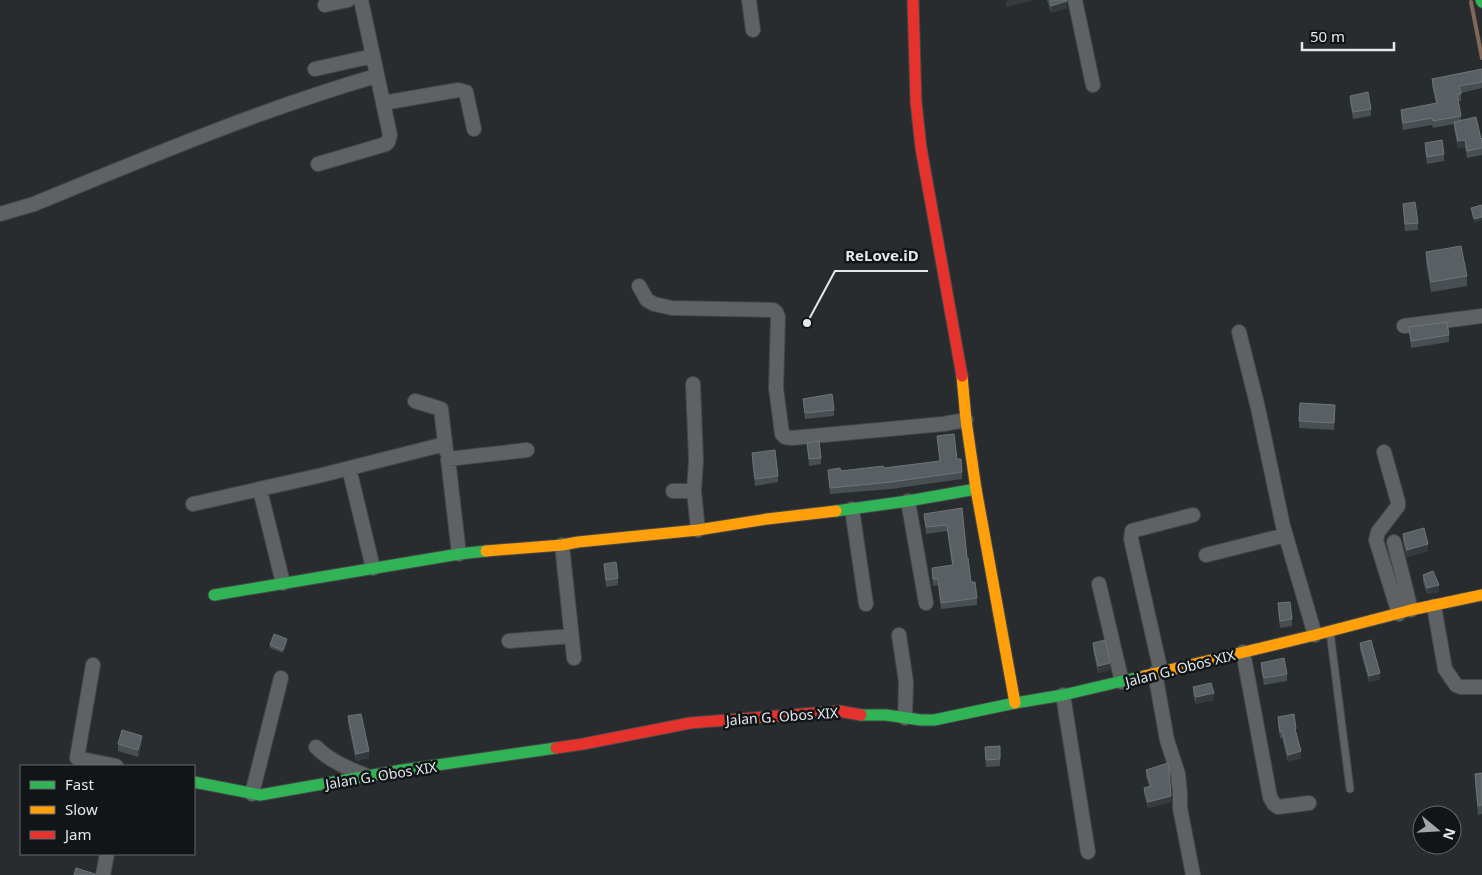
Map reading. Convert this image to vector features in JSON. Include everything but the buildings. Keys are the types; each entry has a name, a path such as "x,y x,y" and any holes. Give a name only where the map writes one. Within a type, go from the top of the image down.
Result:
{"street":[{"path":"325,5 348,0"},
{"path":"318,164 386,144 390,135 361,0"},
{"path":"749,0 753,30"},
{"path":"913,0 916,102 921,148 963,380 966,420 976,489 1015,702"},
{"path":"1075,0 1093,85"},
{"path":"315,69 373,56"},
{"path":"0,214 34,204 232,125 329,90 376,76"},
{"path":"383,103 458,90 464,91 466,92 474,129"},
{"path":"639,286 647,300 654,304 672,308 773,310 776,312 778,317 776,388 782,434 785,437 826,436 966,420"},
{"path":"1404,326 1482,316"},
{"path":"1239,332 1286,535 1316,635"},
{"path":"693,384 696,460 694,491 698,530"},
{"path":"415,401 441,410 459,554"},
{"path":"193,504 260,490 445,444"},
{"path":"448,459 527,450"},
{"path":"1384,452 1398,506 1378,532 1376,540 1405,612"},
{"path":"349,468 373,568"},
{"path":"214,595 459,554 503,549 562,546 578,542 698,530 775,518 908,502 976,489"},
{"path":"260,490 283,583"},
{"path":"674,491 694,491"},
{"path":"908,502 926,604"},
{"path":"852,509 866,604"},
{"path":"1193,515 1135,530 1131,534 1158,673 1166,740 1178,774 1180,808 1193,875"},
{"path":"1206,555 1286,535"},
{"path":"1394,542 1405,612"},
{"path":"562,546 574,658"},
{"path":"1099,584 1122,682"},
{"name":"Jalan G. Obos XIX","path":"195,782 252,794 268,794 368,776 583,744 709,721 839,711 863,715 886,715 934,720 1015,702 1064,695 1122,682 1405,612 1482,595"},
{"path":"1434,606 1445,669 1456,685 1461,687 1482,687"},
{"path":"509,641 571,636"},
{"path":"899,636 906,682 904,718"},
{"path":"1243,652 1270,797 1278,807 1309,803"},
{"path":"93,666 76,758 111,765"},
{"path":"252,794 281,678"},
{"path":"1064,695 1088,852"},
{"path":"316,747 335,762 368,776"},
{"path":"103,875 107,855"}],"lane":[{"path":"1330,631 1350,789"}],"waterway":[{"path":"1471,2 1482,58"}],"traffic: fast":[{"path":"836,511 976,489"},
{"path":"214,595 486,551"},
{"path":"861,715 886,715 934,720 1063,695 1144,676"},
{"path":"195,782 260,795 402,770 556,748"}],"traffic: slow":[{"path":"962,376 976,489 1015,703"},
{"path":"486,551 562,545 698,530 836,511"},
{"path":"1144,676 1411,610 1482,595"}],"traffic: jam":[{"path":"913,0 916,102 921,148 962,376"},
{"path":"556,748 690,723 839,711 861,715"}],"place":[{"name":"ReLove.iD","path":"807,323"}]}
